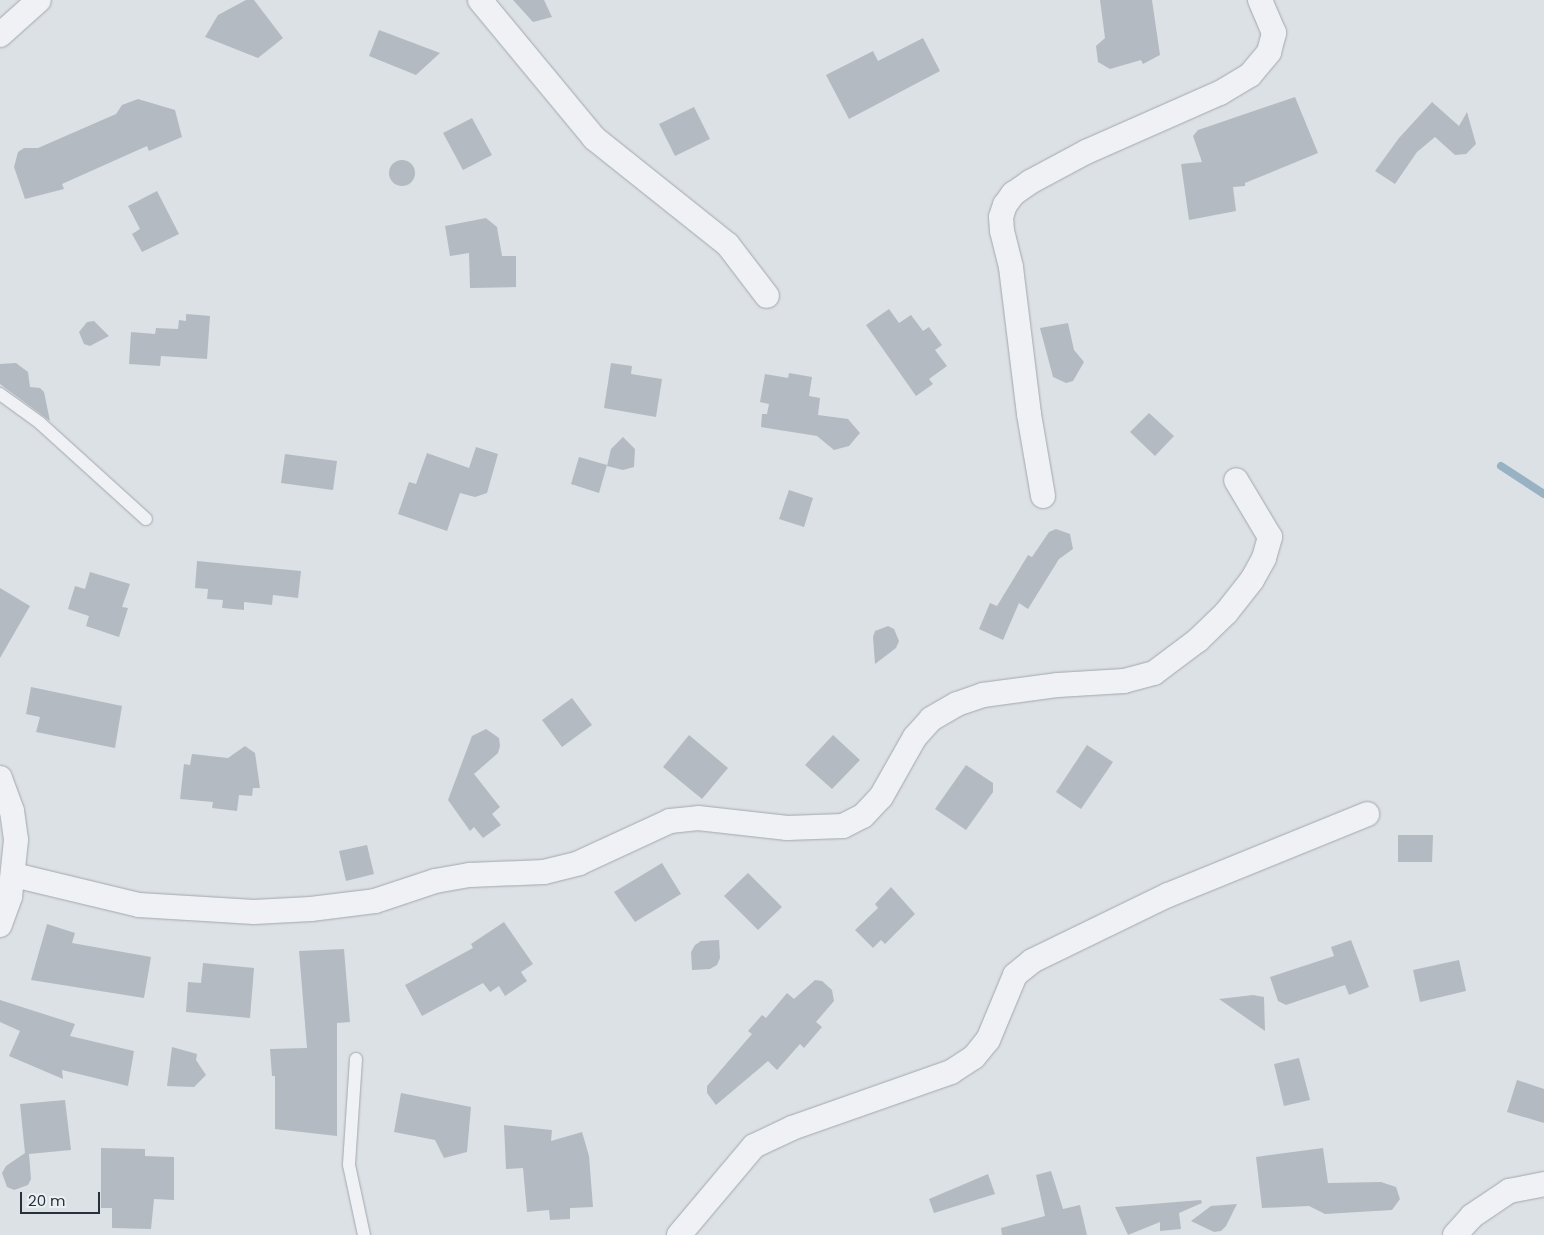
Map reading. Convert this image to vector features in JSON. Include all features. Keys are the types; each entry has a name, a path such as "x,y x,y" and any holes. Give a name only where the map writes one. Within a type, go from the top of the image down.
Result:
{"street":[{"path":"0,35 39,0"},
{"path":"480,0 594,138 728,244 767,296"},
{"path":"1043,496 1029,414 1012,267 1002,230 1001,217 1005,205 1013,194 1030,182 1086,152 1220,93 1250,74 1269,52 1274,33 1260,0"},
{"path":"14,875 139,905 254,912 310,909 375,901 436,881 470,874 544,872 579,863 670,822 698,818 787,828 843,826 863,816 881,797 915,737 931,719 957,704 983,696 1058,685 1124,681 1154,673 1198,640 1226,613 1252,580 1264,558 1270,537 1236,480"},
{"path":"0,778 15,830 14,875 0,925"},
{"path":"679,1235 754,1146 792,1128 951,1072 974,1056 988,1040 1016,975 1032,961 1168,895 1367,814"},
{"path":"1454,1235 1472,1216 1509,1191 1544,1184"}],"lane":[{"path":"0,394 48,429 146,519"},
{"path":"356,1059 349,1164 364,1235"}],"building":[{"path":"246,0 254,0 283,38 258,58 205,37 218,15"},
{"path":"513,0 544,0 552,17 533,22"},
{"path":"1100,0 1152,0 1160,55 1143,64 1141,60 1110,69 1098,62 1096,46 1105,38"},
{"path":"379,30 440,53 416,75 369,56"},
{"path":"923,38 940,71 849,119 826,75 873,51 878,61"},
{"path":"1295,97 1318,153 1245,183 1245,186 1233,187 1236,211 1189,220 1181,164 1202,162 1193,136 1198,130"},
{"path":"138,99 175,110 182,137 149,151 147,146 62,184 64,189 25,199 14,167 18,152 24,148 38,148 116,114 122,105"},
{"path":"1432,102 1459,126 1467,112 1476,144 1466,154 1455,155 1435,137 1417,152 1395,184 1375,171 1399,138"},
{"path":"694,107 710,139 675,156 659,124"},
{"path":"472,118 492,155 463,170 443,133"},
{"path":"402,160 411,164 415,173 411,182 402,186 393,182 389,173 393,164"},
{"path":"157,191 179,234 142,252 132,234 140,229 128,206"},
{"path":"486,218 497,227 502,256 516,256 516,287 470,288 469,253 450,256 445,226"},
{"path":"889,309 899,323 911,315 923,331 929,327 942,345 935,350 947,366 929,379 933,384 916,396 866,325"},
{"path":"186,314 210,316 207,359 161,356 160,366 129,364 131,332 155,334 156,328 178,329 179,320 186,321"},
{"path":"94,321 109,336 90,346 84,344 79,332 87,322"},
{"path":"1068,323 1074,350 1084,362 1073,381 1066,383 1053,377 1040,328"},
{"path":"16,363 28,372 30,387 40,388 44,392 50,421 0,384 0,364"},
{"path":"611,363 632,366 631,374 662,379 656,417 604,408"},
{"path":"789,373 812,377 809,396 820,398 818,415 848,419 860,433 849,446 834,450 817,436 761,427 762,414 767,414 769,404 760,402 765,374 788,378"},
{"path":"1149,413 1174,436 1155,456 1130,432"},
{"path":"623,437 635,449 634,467 623,470 607,466 611,449"},
{"path":"476,447 498,454 487,493 475,497 460,493 447,531 398,514 409,482 416,484 427,453 469,468"},
{"path":"285,454 337,461 333,490 281,483"},
{"path":"579,457 607,465 599,493 571,484"},
{"path":"789,490 813,498 804,527 779,519"},
{"path":"1056,529 1070,534 1073,549 1059,559 1028,609 1019,603 1003,640 979,629 990,603 997,606 1028,555 1032,557 1049,532"},
{"path":"197,561 301,571 298,598 273,595 272,605 244,602 244,610 222,608 223,600 207,599 208,589 195,588"},
{"path":"90,572 130,584 122,607 128,608 119,637 86,626 89,616 68,609 75,586 85,589"},
{"path":"0,588 30,606 0,658"},
{"path":"888,626 894,629 899,641 896,648 875,664 873,637 875,631"},
{"path":"31,687 122,706 115,748 36,732 40,717 26,714"},
{"path":"572,698 592,725 562,747 542,720"},
{"path":"486,729 499,738 500,746 498,753 474,774 500,807 492,814 501,825 483,838 474,827 470,831 448,800 472,736"},
{"path":"689,735 728,768 702,799 663,767"},
{"path":"833,735 860,760 832,789 805,765"},
{"path":"1087,745 1113,762 1081,809 1056,792"},
{"path":"245,746 255,753 260,788 253,788 252,796 239,795 237,811 212,808 213,802 180,799 184,764 190,765 192,754 228,758"},
{"path":"966,765 993,783 993,792 966,830 935,809"},
{"path":"1398,835 1433,835 1432,862 1398,862"},
{"path":"367,845 374,874 346,881 339,851"},
{"path":"662,863 681,894 635,922 614,892"},
{"path":"748,873 782,907 758,930 724,896"},
{"path":"891,887 915,914 885,944 881,940 873,948 855,930 878,908 875,904"},
{"path":"504,922 533,964 521,972 527,981 505,996 499,986 490,992 483,983 422,1016 405,985 473,948 471,944"},
{"path":"47,924 75,933 72,943 151,957 144,998 31,980"},
{"path":"719,940 720,958 717,965 710,969 692,970 691,952 695,945 701,941"},
{"path":"1351,940 1369,987 1349,995 1345,985 1286,1005 1278,1001 1270,977 1334,956 1331,947"},
{"path":"344,949 350,1022 337,1023 337,1136 275,1129 275,1076 272,1076 270,1049 307,1048 299,951"},
{"path":"1459,960 1466,991 1420,1002 1413,970"},
{"path":"203,963 254,968 250,1018 186,1012 188,982 201,983"},
{"path":"815,980 822,981 832,990 834,1001 816,1022 822,1027 804,1048 800,1044 777,1070 768,1061 716,1105 707,1093 707,1086 752,1034 748,1031 762,1015 766,1018 787,993 794,999"},
{"path":"1253,995 1264,997 1265,1031 1219,999"},
{"path":"0,1000 75,1024 70,1036 134,1051 128,1086 62,1070 63,1079 9,1056 20,1031 0,1022"},
{"path":"172,1047 197,1054 196,1060 206,1075 194,1087 167,1086"},
{"path":"1299,1058 1310,1100 1284,1106 1274,1064"},
{"path":"1517,1080 1544,1089 1544,1123 1507,1112"},
{"path":"401,1093 471,1107 467,1152 444,1158 435,1140 394,1132"},
{"path":"65,1100 71,1150 29,1154 31,1179 28,1185 14,1190 7,1187 2,1173 6,1166 25,1153 20,1104"},
{"path":"504,1125 552,1130 551,1141 582,1132 589,1156 593,1207 570,1208 570,1219 550,1220 549,1210 527,1212 523,1168 506,1169"},
{"path":"101,1148 145,1149 145,1156 174,1157 174,1200 154,1199 151,1229 112,1228 112,1208 101,1208"},
{"path":"1323,1148 1328,1183 1381,1182 1396,1187 1400,1199 1392,1210 1325,1214 1309,1206 1262,1208 1256,1157"},
{"path":"1051,1171 1063,1209 1080,1205 1087,1235 1002,1235 1001,1228 1045,1216 1036,1175"},
{"path":"988,1174 995,1194 934,1213 929,1199"},
{"path":"1201,1200 1202,1203 1179,1213 1181,1229 1160,1231 1160,1222 1128,1235 1115,1207"},
{"path":"1237,1204 1226,1226 1221,1231 1214,1232 1191,1221 1211,1206"}],"waterway":[{"path":"1501,466 1544,494"}]}
